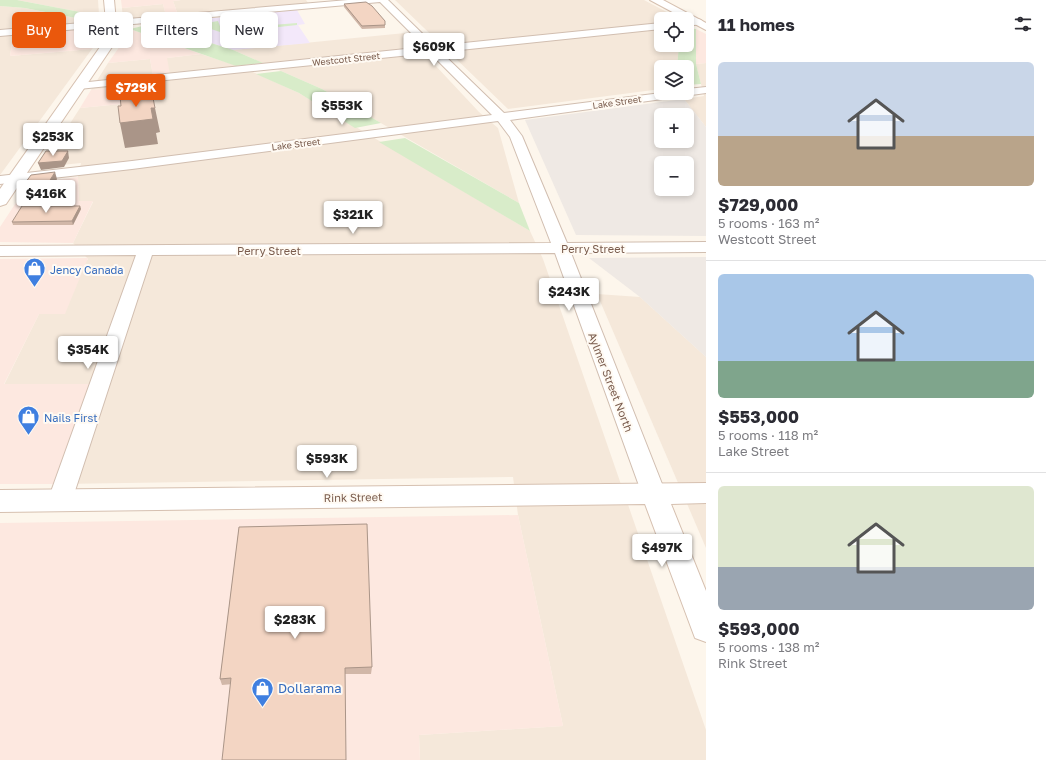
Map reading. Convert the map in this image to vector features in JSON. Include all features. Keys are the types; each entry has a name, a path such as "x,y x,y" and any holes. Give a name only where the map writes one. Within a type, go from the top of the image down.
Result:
{"main road":[{"path":"109,0 110,12"},
{"path":"655,0 702,24"},
{"path":"0,201 8,179 79,86 105,48"},
{"name":"Aylmer Street North","path":"654,494 706,628"},
{"name":"Rink Street","path":"0,501 706,494"}],"street":[{"path":"133,22 379,0"},
{"name":"Aylmer Street North","path":"383,0 501,117 516,136 654,494"},
{"path":"0,33 74,27"},
{"name":"Westcott Street","path":"79,86 654,27"},
{"name":"Lake Street","path":"694,92 706,90"},
{"name":"Lake Street","path":"8,179 146,164 654,97"},
{"name":"Perry Street","path":"0,251 706,247"},
{"path":"60,500 146,250"}],"shaded area":[{"path":"17,0 98,0 99,12 80,12"},
{"path":"121,0 181,0 173,1 177,12 165,12 163,4 122,8"},
{"path":"306,0 308,3 210,12 177,12 173,1"},
{"path":"395,0 644,0 667,12 654,12 654,52 678,52 678,60 654,60 654,90 508,109"},
{"path":"163,4 165,12 141,12 141,18 133,18 133,12 122,12 122,8"},
{"path":"0,6 25,8 45,12 12,12 12,42 10,56 92,49 0,175"},
{"path":"297,10 305,24 298,25 310,43 278,46 278,12 276,12"},
{"path":"66,16 74,18 74,30 66,30"},
{"path":"220,17 220,46 212,43 212,18"},
{"path":"696,29 706,34 706,63 696,64"},
{"path":"66,30 74,30 74,48 93,48 10,56 12,42 12,48 66,48"},
{"path":"133,30 141,33 141,48 184,48 201,54 167,58 170,74 153,76 150,59 108,63 119,48 133,48"},
{"path":"405,33 479,112 498,128 519,203 322,89 233,50 278,48 278,46"},
{"path":"227,48 255,48 233,50"},
{"path":"201,54 244,68 299,93 530,231 543,259 706,730 706,760 420,760 419,735 563,726 518,515 513,477 61,484 4,385 39,314 88,259 73,243 93,202 79,201 78,177 81,163 42,167 80,108 131,103 129,86 91,90 108,63 150,59 153,75 167,58"},
{"path":"706,63 706,127 694,112 694,108 691,108 685,100 694,100 694,98 704,96 696,64"},
{"path":"129,86 132,103 80,108 91,90"},
{"path":"685,100 691,108 654,108 654,148 694,148 694,112 706,127 706,236 576,235 525,120"},
{"path":"78,177 79,201 93,201 73,243 0,242 0,227 29,183"},
{"path":"706,257 706,357 640,297 589,258"},
{"path":"88,258 65,314 39,314 4,384 96,384 61,484 0,484 0,259"},
{"path":"597,294 640,297 706,357 706,548"},
{"path":"518,515 563,726 419,735 420,760 0,760 0,523"}],"green space":[{"path":"0,0 17,0 80,12 74,12 74,18 66,16 66,12 45,12 25,8 0,6"},
{"path":"218,21 220,32 212,29 212,22"},
{"path":"297,23 297,25 278,27 278,24"},
{"path":"141,26 141,33 133,30 133,28"},
{"path":"694,29 696,29 696,64 701,84 694,84 694,60 678,60 678,52 694,52"},
{"path":"212,43 220,46 220,48 233,50 263,63 236,66 184,48 212,48"},
{"path":"281,71 322,89 381,123 355,128 299,93 256,74"},
{"path":"405,138 519,203 530,231 379,142"}],"building":[{"path":"366,2 372,6 385,21 385,25 362,26 344,4"},
{"path":"152,93 155,108 151,108 153,119 120,123 118,106 121,106 120,96"},
{"path":"46,151 68,151 62,161 38,163"},
{"path":"55,172 44,190 20,190 31,175"},
{"path":"22,206 80,206 72,221 12,222"},
{"path":"367,524 372,667 345,668 346,760 222,760 231,678 220,679 239,527"}],"place":[{"name":"Jency Canada","path":"35,288"},
{"name":"Nails First","path":"29,436"},
{"name":"Dollarama","path":"263,708"}]}
